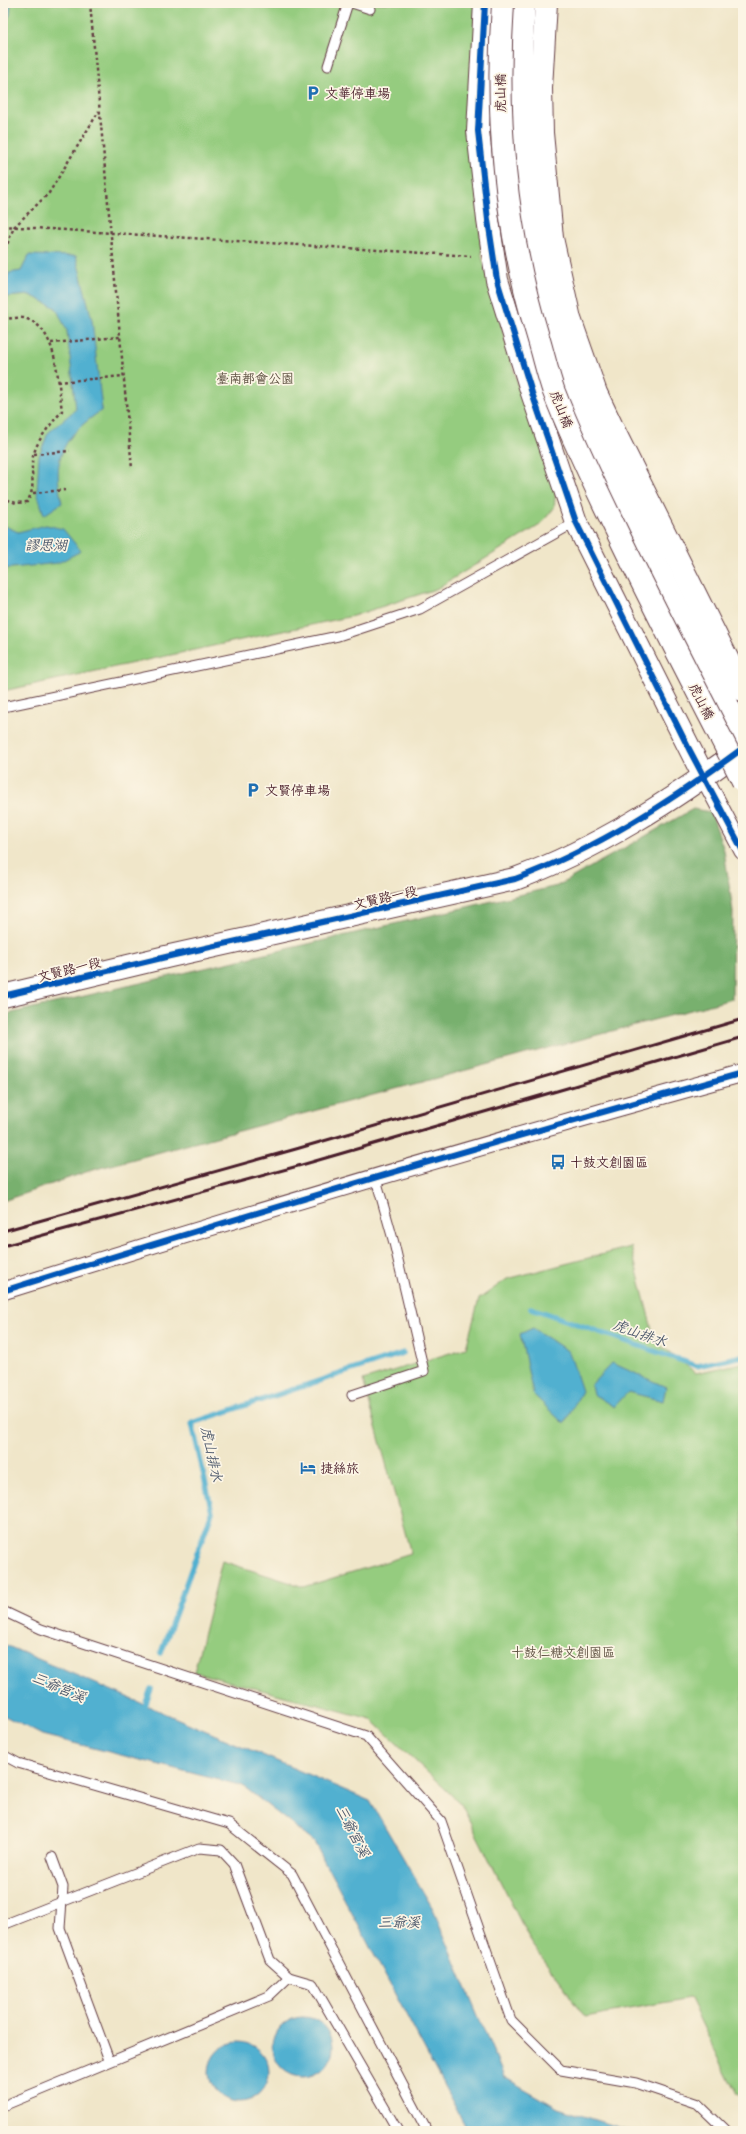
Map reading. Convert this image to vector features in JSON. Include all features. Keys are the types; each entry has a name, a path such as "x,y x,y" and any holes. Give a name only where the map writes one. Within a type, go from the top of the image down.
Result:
{"street":[{"path":"485,3 478,131 488,220 497,280 532,393 576,522 704,777 743,851"},
{"name":"虎山橋","path":"503,3 499,53 500,116 504,179 513,237 529,309 554,390 585,466 743,782"},
{"name":"虎山橋","path":"524,3 520,54 521,115 526,177 534,233 550,303 574,383 605,458 743,735"},
{"path":"546,3 541,88 542,133 552,238 570,319 596,393 743,690"},
{"name":"文賢路一段","path":"3,996 178,954 516,879 554,865 587,849 704,777 743,748"},
{"path":"3,1291 614,1108 743,1073"}],"lane":[{"path":"328,66 348,3"},
{"path":"352,3 370,9"},
{"path":"3,706 338,636 420,609 576,522"},
{"path":"352,1395 424,1372 394,1243 376,1179"},
{"path":"3,1611 41,1629 366,1736 441,1821 511,2020 561,2070 636,2083 698,2104 726,2131"},
{"path":"3,1755 18,1763 229,1824 292,1874 427,2131"},
{"path":"3,1926 199,1848 220,1850 234,1864 270,1960 289,1977 313,1984 398,2131"},
{"path":"52,1857 63,1887 60,1928 109,2060"},
{"path":"3,2106 109,2060 269,1996 289,1977"}],"path":[{"path":"90,3 132,469"},
{"path":"3,255 14,227 49,193 100,110"},
{"path":"3,226 471,256"},
{"path":"3,319 26,318 36,323 45,331 51,343 62,411 46,430 33,454 33,493 27,502 16,504 3,498"},
{"path":"51,343 120,337"},
{"path":"58,382 124,376"},
{"path":"33,454 70,451"},
{"path":"33,493 65,490"}],"green space":[{"name":"臺南都會公園","path":"3,3 479,3 471,116 482,257 520,392 557,480 554,508 540,525 436,589 353,616 3,691"},
{"path":"693,809 711,812 724,850 733,911 732,999 89,1171 3,1201 3,1015 557,886"},
{"name":"十鼓仁糖文創園區","path":"631,1247 655,1341 696,1373 743,1363 743,2099 737,2095 689,1998 585,2017 531,1942 461,1804 371,1719 194,1672 222,1561 304,1587 411,1554 363,1380 466,1348 479,1299 507,1279"}],"water":[{"path":"3,3 11,3 10,15 3,26"},
{"path":"29,255 76,256 92,320 102,410 78,429 70,438 60,460 58,472 62,503 44,515 37,492 39,456 48,433 76,409 67,331 56,308 30,295 5,297 5,283 9,273 21,271"},
{"name":"謬思湖","path":"3,525 18,532 46,525 63,529 81,551 58,563 3,569"},
{"path":"533,1328 569,1352 582,1391 564,1424 533,1394 520,1334"},
{"path":"612,1363 666,1387 663,1401 628,1392 614,1407 593,1394 591,1385"},
{"name":"三爺溪","path":"3,1644 370,1801 432,1907 504,2077 558,2108 631,2131 468,2131 314,1842 243,1786 42,1735 3,1715"},
{"path":"303,2017 319,2022 324,2026 328,2031 333,2047 328,2063 324,2068 319,2072 303,2077 287,2072 282,2068 278,2063 273,2047 278,2031 282,2026 287,2022"},
{"path":"239,2042 256,2047 264,2055 269,2072 264,2089 256,2097 239,2102 222,2097 214,2089 209,2072 214,2055 222,2047"}],"waterway":[{"name":"虎山排水","path":"531,1308 697,1366 743,1356"},
{"name":"虎山排水","path":"161,1653 212,1512 192,1423 403,1353"},
{"name":"虎山排水","path":"143,1711 151,1689"}],"railway":[{"path":"3,1231 296,1149 743,1019"},
{"path":"3,1246 298,1166 743,1037"}],"cycle path":[{"path":"485,3 478,131 488,220 497,280 532,393 576,522 689,749 743,851"},
{"path":"3,996 170,956 515,879 575,853 634,822 743,748"},
{"path":"3,1291 372,1179 743,1073"}],"place":[{"name":"文華停車場","path":"313,93"},
{"name":"文賢停車場","path":"253,790"},
{"name":"十鼓文創園區","path":"558,1162"},
{"name":"捷絲旅","path":"308,1468"}],"water label":[{"name":"三爺宮溪","path":"59,1687"},
{"name":"三爺宮溪","path":"353,1831"}]}
